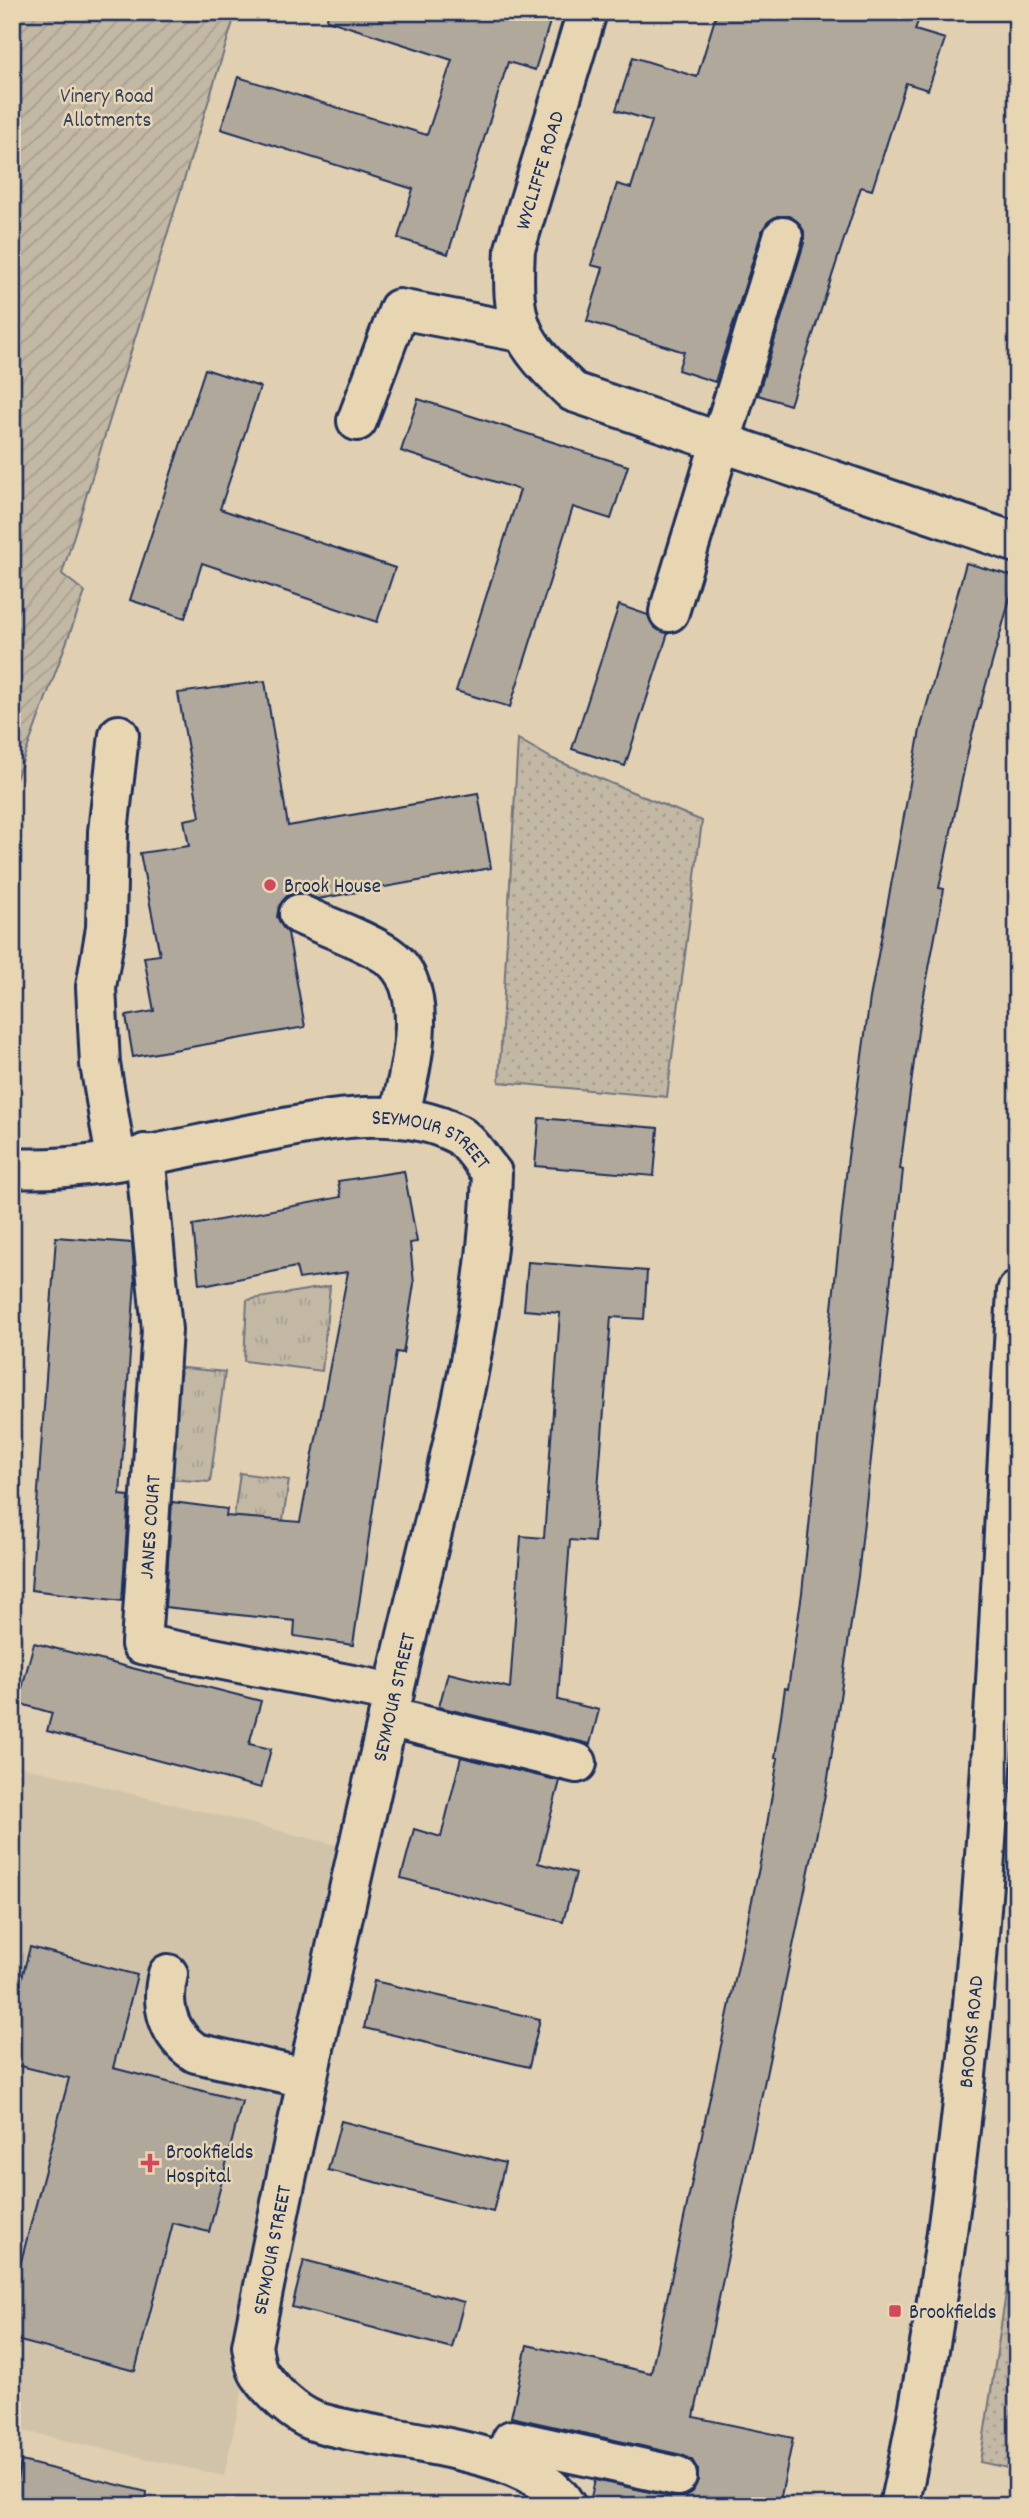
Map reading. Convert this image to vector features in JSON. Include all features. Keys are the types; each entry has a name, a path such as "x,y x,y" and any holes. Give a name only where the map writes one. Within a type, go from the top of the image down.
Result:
{"street":[{"name":"WYCLIFFE ROAD","path":"587,12 515,249 513,288 520,332 542,363 573,392 718,444 1017,543"},
{"path":"668,612 783,237"},
{"path":"357,421 400,309 520,332"},
{"path":"119,735 108,832 106,928 96,987 100,1064 130,1156"},
{"path":"299,914 389,956 413,989 415,1052 399,1117"},
{"name":"SEYMOUR STREET","path":"12,1168 42,1170 322,1121 399,1117 458,1135 492,1173 491,1223 463,1394 305,2078 252,2346 259,2374 280,2397 311,2420 503,2461 538,2479 566,2506"},
{"name":"JANES COURT","path":"130,1156 162,1330 141,1644 391,1705"},
{"name":"BROOKS ROAD","path":"899,2506 943,2261 969,2054 1009,1553 1017,1290"},
{"path":"391,1705 577,1763"},
{"path":"168,1974 164,2000 167,2016 173,2031 188,2048 196,2053 305,2078"},
{"path":"503,2461 512,2440 677,2476"}],"shaded area":[{"name":"Brookfields Hospital","path":"12,1764 357,1850 224,2476 15,2429 12,2440"}],"green space":[{"name":"Vinery Road Allotments","path":"12,12 236,12 62,574 85,592 12,790"},
{"path":"518,739 553,759 702,821 667,1097 499,1082"},
{"path":"330,1286 322,1371 244,1361 247,1300"},
{"path":"173,1367 225,1372 210,1482 167,1479"},
{"path":"240,1473 289,1480 279,1546 231,1539"},
{"path":"1017,2222 1017,2470 980,2462"}],"building":[{"path":"328,12 553,12 535,70 508,62 448,254 398,238 413,189 221,129 238,77 427,135 452,60 327,20"},
{"path":"717,12 921,12 915,30 945,39 928,90 906,83 872,190 861,187 790,405 758,395 804,243 804,231 790,216 777,216 768,222 762,231 715,382 678,370 684,352 587,321 603,268 591,265 617,184 631,188 652,121 616,110 633,57 697,77"},
{"path":"205,369 260,387 220,509 395,568 377,622 202,563 185,618 130,600"},
{"path":"418,399 628,466 611,519 573,507 510,707 456,691 520,490 401,451"},
{"path":"966,563 1016,577 970,742 939,888 944,889 920,1016 900,1169 903,1170 858,1576 827,1785 694,2417 793,2438 779,2506 589,2506 595,2480 683,2497 693,2491 698,2480 698,2470 692,2460 682,2455 511,2417 527,2345 651,2373 763,1849 778,1758 775,1758 785,1688 788,1689 802,1593 848,1157 870,998 920,730"},
{"path":"619,605 648,615 654,627 668,633 625,766 572,749"},
{"name":"Brook House","path":"265,681 288,826 478,793 491,868 318,899 297,892 287,896 279,906 277,917 288,933 305,1027 133,1057 126,1016 154,1011 144,957 160,955 140,853 189,846 184,820 200,817 178,693"},
{"path":"539,1118 658,1128 654,1176 535,1166"},
{"path":"404,1171 417,1242 410,1243 414,1284 403,1353 396,1352 353,1645 294,1636 295,1621 165,1607 172,1502 227,1509 226,1516 300,1522 348,1272 299,1279 296,1267 208,1285 199,1284 193,1225 341,1197 338,1181"},
{"path":"56,1237 132,1243 135,1282 120,1495 129,1496 122,1601 31,1590"},
{"path":"528,1262 647,1271 644,1319 611,1317 594,1542 570,1540 558,1700 599,1710 590,1744 439,1707 448,1673 510,1688 521,1536 544,1538 560,1313 524,1310"},
{"path":"34,1643 261,1701 249,1744 271,1749 261,1788 47,1731 52,1713 18,1703"},
{"path":"461,1757 560,1781 538,1863 576,1873 563,1922 401,1878 414,1829 441,1837"},
{"path":"30,1947 137,1975 113,2068 242,2101 209,2232 173,2223 135,2371 12,2339 12,2296 69,2078 12,2064 12,2016"},
{"path":"374,1981 540,2019 529,2067 364,2028"},
{"path":"341,2121 505,2163 493,2212 328,2170"},
{"path":"304,2260 464,2302 452,2348 292,2307"},
{"path":"21,2461 147,2492 146,2506 12,2506"}],"place":[{"name":"Brook House","path":"270,885"},
{"name":"Brookfields Hospital","path":"150,2163"},
{"name":"Brookfields","path":"895,2311"}]}
